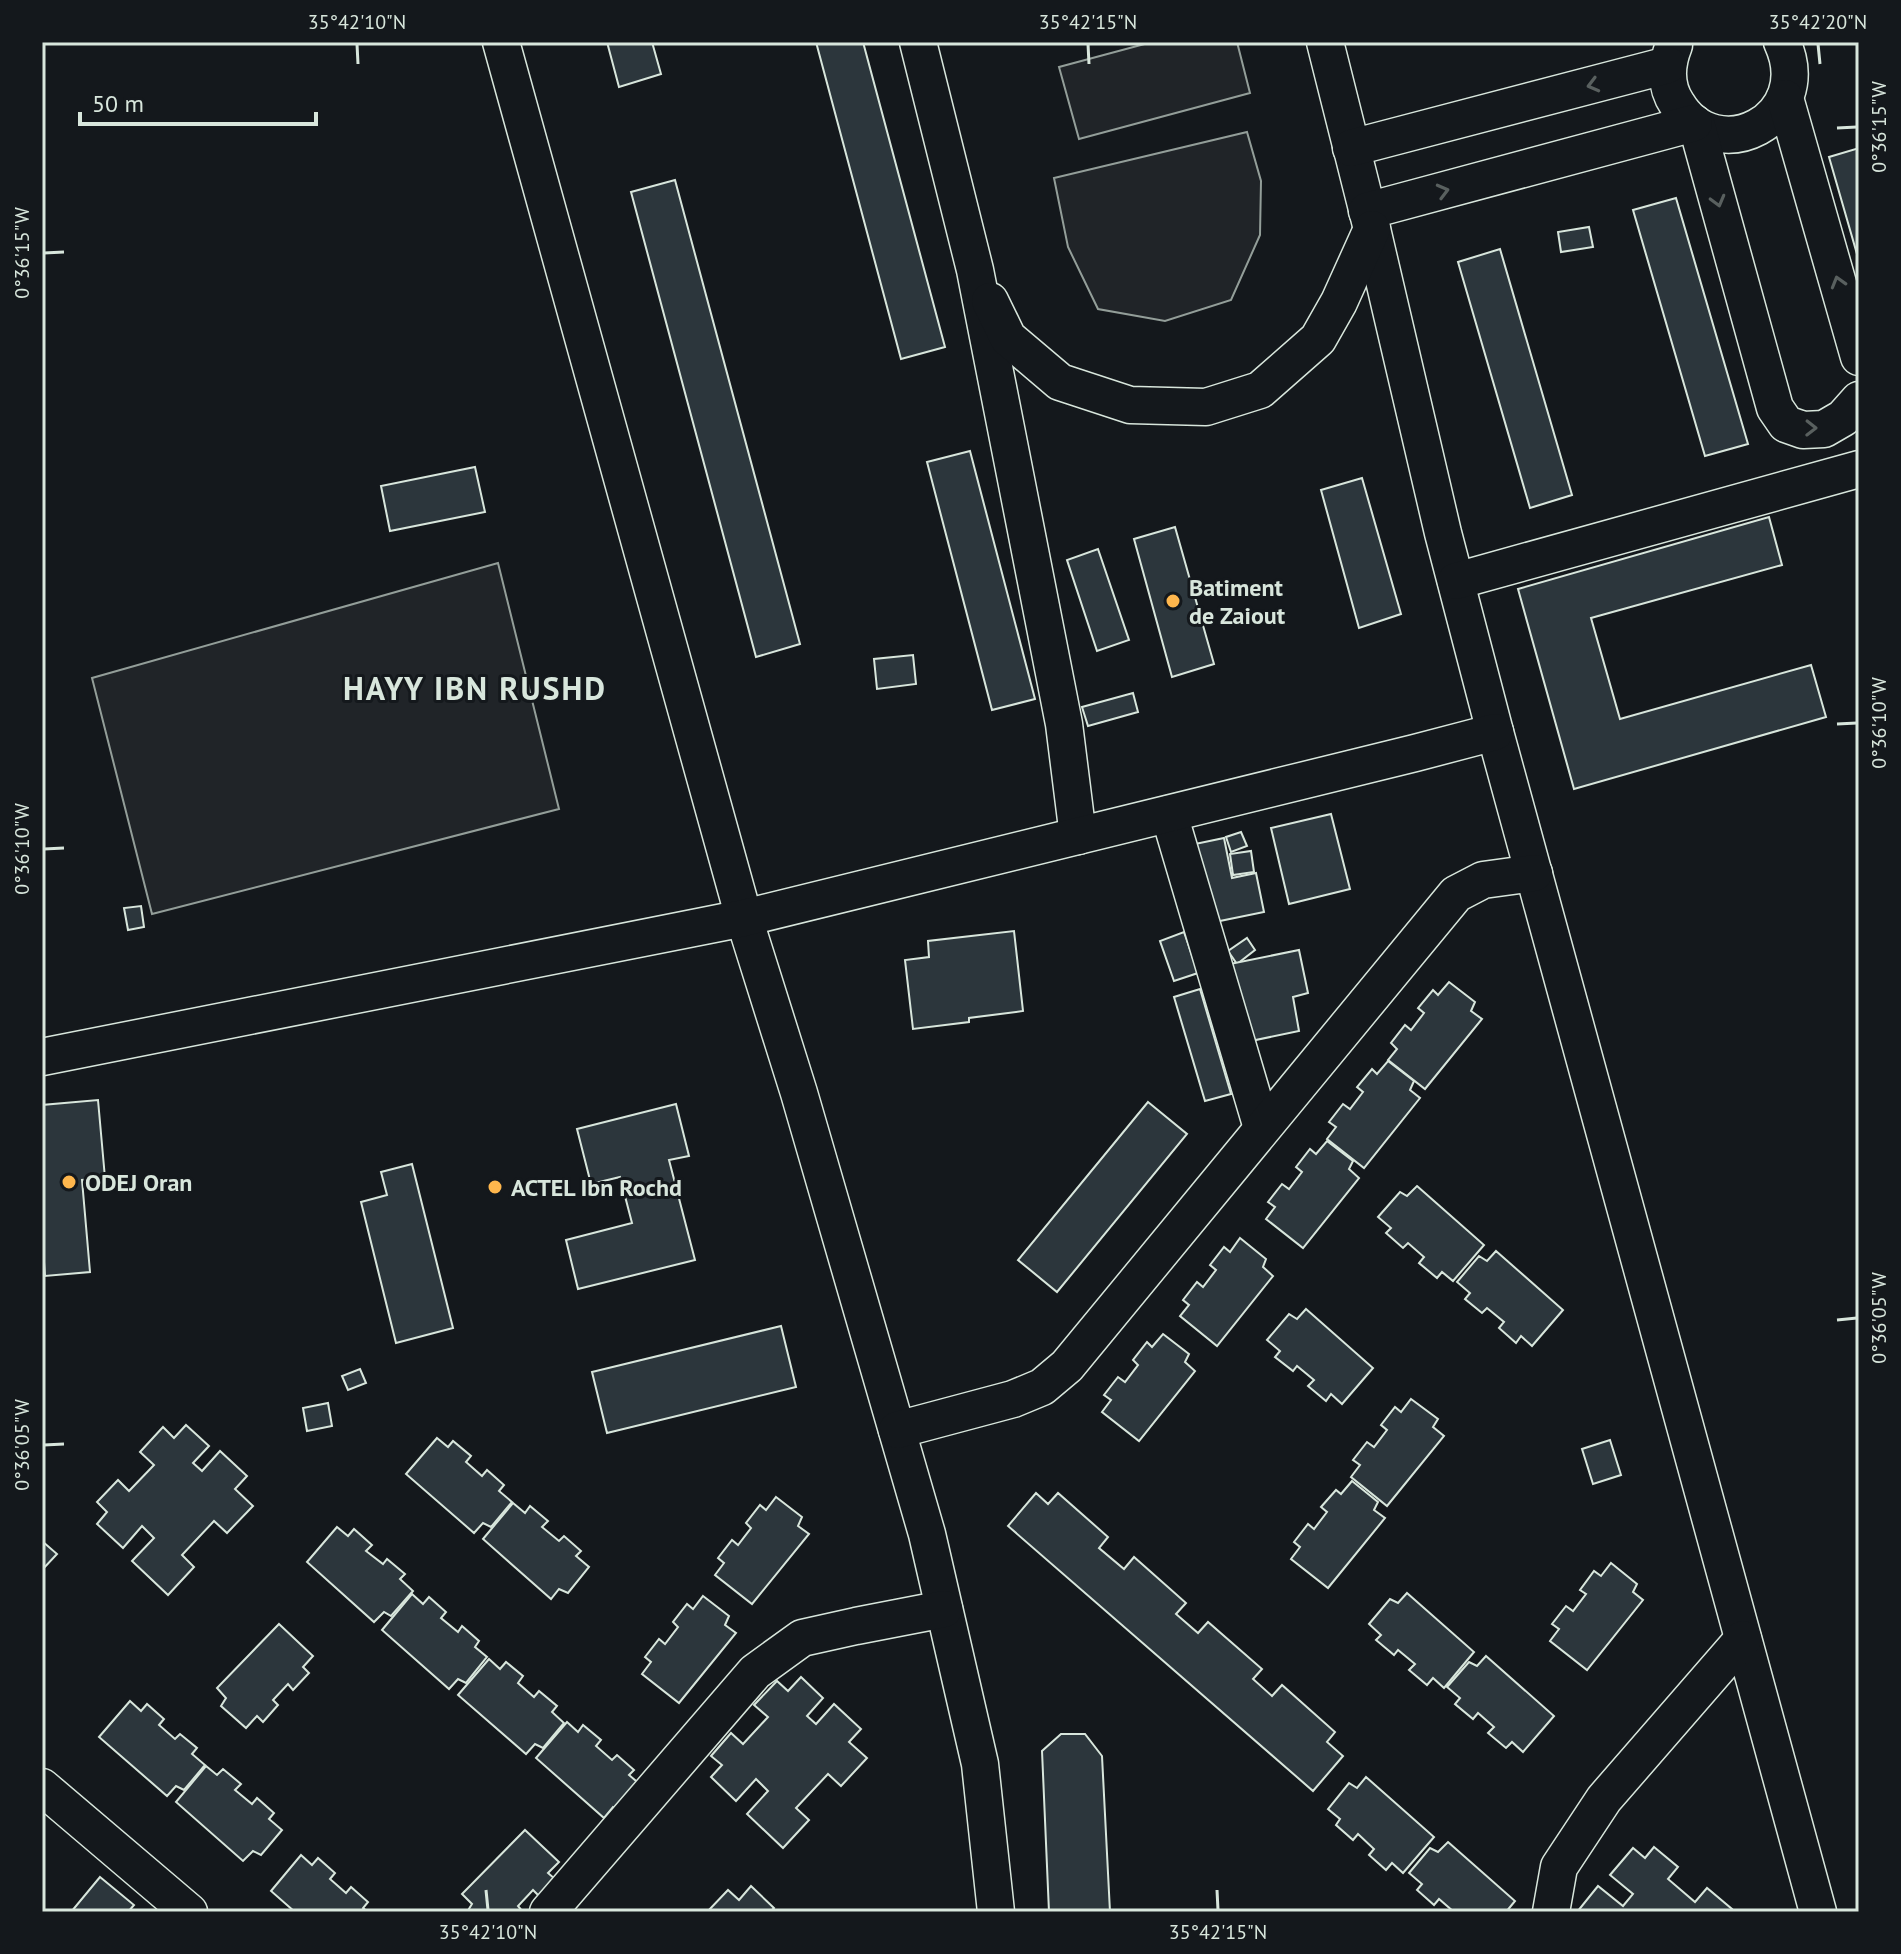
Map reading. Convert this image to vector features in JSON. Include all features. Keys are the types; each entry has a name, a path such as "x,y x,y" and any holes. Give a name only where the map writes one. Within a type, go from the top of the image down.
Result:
{"street":[{"path":"501,42 744,918 799,1093 927,1534 980,1764 996,1912"},
{"path":"918,42 975,270 1064,724 1078,836"},
{"path":"1325,42 1495,732 1818,1912"},
{"path":"1351,148 1673,48 1668,82 1681,112 1695,125 1716,133 1738,134 1757,128 1774,115 1785,98 1790,84 1790,68 1782,42"},
{"path":"1785,98 1859,357"},
{"path":"1370,220 1695,125"},
{"path":"1695,125 1775,408 1786,424 1803,430 1824,429 1843,418 1859,400"},
{"path":"975,270 1008,338 1060,382 1130,405 1206,407 1260,390 1318,339 1339,302 1370,220"},
{"path":"1456,581 1859,469"},
{"path":"42,1057 744,918 1495,732"},
{"path":"1169,814 1262,1128"},
{"path":"897,1430 1013,1399 1042,1387 1067,1366 1456,894 1483,880 1534,873"},
{"path":"548,1912 755,1672 802,1638 944,1609"},
{"path":"1551,1912 1559,1867 1604,1799 1743,1639"},
{"path":"42,1787 189,1912"}],"shaded area":[{"path":"1152,42 1237,42 1250,93 1079,139 1059,67"},
{"path":"1247,132 1261,181 1260,235 1231,300 1165,321 1098,309 1068,247 1054,178"},
{"path":"498,563 559,809 152,914 92,678"}],"building":[{"path":"607,42 652,42 661,74 619,87"},
{"path":"816,42 863,42 945,347 901,359"},
{"path":"1859,148 1859,261 1829,157"},
{"path":"675,180 800,644 756,657 631,192"},
{"path":"1676,198 1748,444 1705,456 1633,210"},
{"path":"1589,227 1593,247 1561,252 1558,232"},
{"path":"1500,249 1572,495 1530,508 1458,262"},
{"path":"970,451 1035,699 992,710 927,462"},
{"path":"475,467 485,512 390,531 381,486"},
{"path":"1362,478 1401,614 1359,628 1321,490"},
{"path":"1769,517 1782,565 1591,618 1620,719 1811,665 1826,717 1574,789 1518,589"},
{"name":"Batiment de Zaiout","path":"1175,527 1214,664 1172,677 1134,539"},
{"path":"1098,549 1129,640 1097,651 1067,560"},
{"path":"913,655 916,684 877,689 874,659"},
{"path":"1133,693 1138,712 1088,726 1082,707"},
{"path":"1331,814 1350,889 1289,904 1271,828"},
{"path":"1241,832 1247,846 1231,852 1226,837"},
{"path":"1224,838 1232,878 1256,873 1264,912 1210,923 1195,844"},
{"path":"1251,851 1254,872 1233,875 1230,854"},
{"path":"141,906 144,927 128,930 124,908"},
{"path":"1014,931 1023,1011 913,1029 905,960 929,957 928,941"},
{"path":"1184,932 1198,973 1174,981 1160,941"},
{"path":"1247,938 1255,950 1237,964 1228,951"},
{"path":"1299,950 1308,993 1293,997 1299,1031 1246,1042 1230,964"},
{"path":"1449,982 1475,1002 1471,1011 1482,1019 1425,1089 1388,1060 1397,1049 1391,1043 1405,1025 1411,1030 1424,1013 1418,1008 1433,990 1438,995"},
{"path":"1200,989 1231,1094 1205,1101 1174,997"},
{"path":"1388,1061 1414,1081 1410,1090 1420,1098 1364,1168 1327,1139 1336,1127 1329,1122 1343,1104 1350,1109 1363,1092 1357,1087 1372,1069 1377,1074"},
{"path":"98,1100 105,1178 82,1180 90,1272 45,1276 42,1262 42,1105"},
{"path":"1148,1102 1187,1134 1057,1292 1018,1260"},
{"path":"676,1104 689,1156 669,1160 695,1260 578,1289 566,1240 632,1223 620,1177 591,1184 577,1129"},
{"path":"1327,1141 1353,1161 1349,1169 1359,1178 1303,1248 1266,1219 1275,1207 1268,1202 1282,1184 1289,1189 1302,1172 1296,1167 1310,1149 1316,1154"},
{"path":"412,1164 453,1328 396,1343 361,1202 387,1195 381,1172"},
{"path":"1417,1186 1484,1245 1453,1281 1442,1272 1437,1278 1419,1263 1424,1257 1408,1243 1403,1248 1386,1233 1391,1228 1378,1217 1400,1192 1407,1196"},
{"path":"1240,1238 1266,1259 1263,1267 1273,1276 1217,1346 1180,1316 1189,1305 1183,1300 1197,1282 1203,1287 1216,1270 1210,1265 1224,1247 1230,1252"},
{"path":"1496,1251 1563,1310 1532,1346 1521,1336 1516,1343 1499,1328 1504,1322 1487,1308 1482,1313 1465,1299 1470,1293 1457,1282 1479,1256 1487,1261"},
{"path":"1306,1309 1373,1368 1342,1404 1331,1394 1326,1401 1308,1386 1314,1380 1297,1366 1293,1371 1275,1357 1280,1351 1267,1340 1289,1314 1297,1319"},
{"path":"781,1326 796,1387 607,1433 592,1372"},
{"path":"1163,1334 1189,1354 1185,1362 1195,1371 1139,1441 1102,1412 1111,1400 1104,1395 1118,1377 1125,1382 1138,1365 1133,1360 1147,1342 1152,1347"},
{"path":"360,1369 366,1383 348,1390 342,1376"},
{"path":"1411,1399 1438,1419 1433,1427 1444,1436 1387,1506 1351,1477 1360,1465 1353,1460 1367,1442 1374,1447 1387,1430 1381,1425 1395,1407 1401,1412"},
{"path":"328,1403 332,1426 307,1431 303,1408"},
{"path":"186,1425 209,1446 193,1463 202,1471 220,1451 247,1476 235,1489 253,1506 227,1533 214,1521 182,1555 194,1567 168,1595 132,1561 154,1538 142,1526 123,1548 97,1524 107,1512 97,1502 118,1480 129,1491 154,1465 140,1452 163,1427 174,1438"},
{"path":"437,1438 448,1447 453,1441 471,1456 466,1462 482,1476 487,1470 504,1485 499,1491 512,1502 491,1527 483,1523 474,1533 406,1474"},
{"path":"1610,1440 1621,1475 1593,1484 1582,1449"},
{"path":"1352,1481 1378,1502 1374,1510 1385,1518 1328,1588 1291,1559 1300,1547 1294,1542 1308,1524 1314,1529 1327,1512 1321,1507 1336,1490 1341,1494"},
{"path":"1036,1493 1048,1504 1058,1493 1108,1537 1099,1548 1124,1569 1134,1557 1186,1603 1176,1614 1198,1633 1208,1622 1262,1669 1253,1679 1272,1696 1282,1685 1335,1732 1327,1742 1343,1756 1313,1791 1008,1526"},
{"path":"776,1497 802,1517 798,1526 809,1534 752,1604 715,1575 724,1563 718,1558 732,1540 738,1545 751,1528 746,1523 760,1505 766,1510"},
{"path":"513,1503 525,1513 530,1506 548,1521 542,1527 559,1541 564,1536 581,1551 576,1556 589,1567 568,1593 559,1589 551,1599 483,1539"},
{"path":"337,1527 348,1536 354,1529 372,1545 366,1551 383,1564 387,1559 405,1574 400,1579 413,1591 391,1616 384,1612 374,1622 307,1562"},
{"path":"42,1541 57,1554 42,1570"},
{"path":"1611,1563 1637,1584 1633,1592 1643,1600 1587,1670 1550,1641 1559,1629 1552,1624 1566,1606 1573,1611 1586,1594 1580,1590 1594,1571 1601,1576"},
{"path":"1407,1593 1474,1652 1444,1688 1433,1678 1427,1685 1409,1670 1415,1664 1398,1650 1394,1655 1376,1640 1381,1635 1369,1624 1390,1599 1398,1603"},
{"path":"412,1594 423,1604 429,1597 446,1612 441,1618 458,1632 462,1626 479,1641 475,1647 487,1657 466,1683 458,1679 449,1689 382,1630"},
{"path":"703,1596 729,1616 725,1625 736,1633 679,1703 642,1674 651,1662 645,1657 659,1639 665,1644 678,1627 673,1622 687,1604 693,1609"},
{"path":"279,1624 313,1656 303,1667 309,1673 293,1690 288,1684 273,1700 278,1705 263,1722 257,1716 246,1728 221,1706 226,1698 217,1688"},
{"path":"1486,1656 1554,1716 1523,1752 1512,1742 1506,1748 1488,1733 1494,1727 1478,1713 1473,1719 1455,1704 1460,1698 1447,1687 1469,1662 1477,1666"},
{"path":"489,1659 500,1669 506,1662 523,1676 518,1683 534,1697 539,1691 557,1706 552,1712 564,1723 543,1748 535,1744 526,1754 458,1695"},
{"path":"801,1677 823,1698 807,1716 816,1724 834,1704 861,1729 849,1742 867,1758 841,1786 828,1774 796,1808 809,1820 783,1848 747,1814 768,1791 756,1779 736,1801 711,1777 722,1765 711,1756 731,1733 743,1744 768,1717 754,1705 777,1681 788,1691"},
{"path":"130,1701 141,1711 147,1704 164,1719 159,1725 175,1739 180,1734 197,1748 192,1754 205,1765 184,1790 176,1786 167,1796 99,1737"},
{"path":"567,1722 578,1732 583,1725 601,1740 596,1746 612,1760 617,1755 634,1770 629,1775 642,1786 621,1812 613,1807 604,1818 536,1758"},
{"path":"1061,1734 1085,1734 1102,1756 1110,1912 1049,1912 1042,1751"},
{"path":"206,1766 217,1775 223,1769 241,1784 235,1790 252,1804 257,1798 274,1813 269,1819 282,1830 261,1855 253,1851 243,1861 176,1802"},
{"path":"1366,1777 1434,1837 1403,1873 1392,1863 1386,1870 1369,1855 1374,1849 1358,1834 1353,1840 1336,1825 1340,1819 1328,1809 1349,1783 1357,1788"},
{"path":"525,1830 559,1862 548,1873 555,1879 539,1896 533,1890 518,1906 523,1912 467,1912 472,1904 462,1894"},
{"path":"1448,1842 1515,1901 1506,1912 1454,1912 1439,1899 1434,1905 1417,1890 1422,1884 1409,1873 1430,1848 1438,1852"},
{"path":"1654,1847 1678,1867 1668,1879 1695,1902 1707,1888 1732,1909 1730,1912 1577,1912 1598,1886 1623,1906 1633,1894 1610,1875 1633,1848 1645,1858"},
{"path":"301,1855 312,1865 318,1858 335,1873 330,1879 346,1893 351,1887 368,1902 363,1908 368,1912 295,1912 271,1891"},
{"path":"100,1877 134,1905 128,1912 71,1912"},
{"path":"751,1886 774,1908 770,1912 707,1912 728,1890 739,1900"}],"place":[{"name":"Batiment de Zaiout","path":"1173,601"},
{"name":"ODEJ Oran","path":"69,1182"},
{"name":"ACTEL Ibn Rochd","path":"495,1187"}],"district":[{"name":"HAYY IBN RUSHD","path":"475,688"}]}
